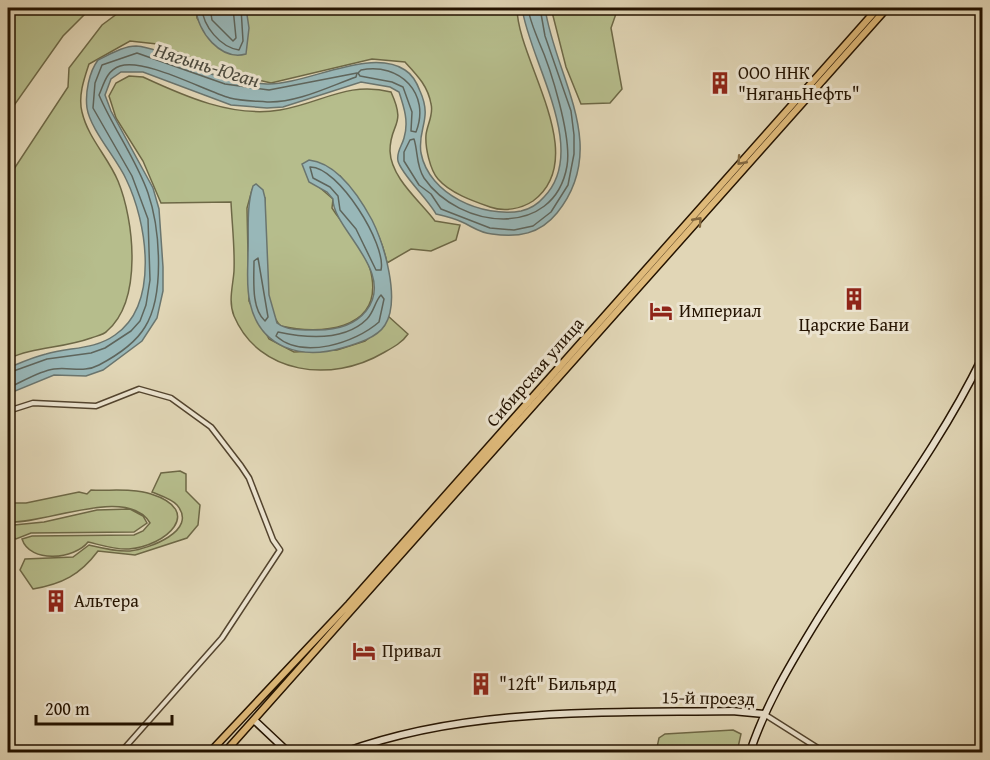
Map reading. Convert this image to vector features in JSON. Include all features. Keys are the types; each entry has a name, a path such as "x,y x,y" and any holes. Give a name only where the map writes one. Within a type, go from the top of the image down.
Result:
{"main road":[{"name":"Сибирская улица","path":"436,511 726,178 878,8"},
{"name":"Сибирская улица","path":"225,753 251,717 887,8"},
{"path":"726,178 732,183"},
{"name":"Сибирская улица","path":"210,753 251,717"}],"street":[{"name":"15-й проезд","path":"345,753 411,731 521,717 732,711 764,714 794,658 951,415 982,358"},
{"path":"8,411 33,403 96,406 139,389 171,398 211,427 241,466 253,487 273,540 280,550 222,638 121,753"},
{"path":"750,753 764,714 824,753"},
{"path":"251,717 288,753"}],"green space":[{"path":"8,8 91,8 63,36 8,114"},
{"path":"125,8 196,8 197,18 214,43 248,13 246,8 517,8 520,29 554,134 555,160 549,182 533,201 518,208 507,209 495,209 476,202 443,184 430,164 427,152 426,135 432,112 430,98 421,81 405,62 372,59 271,83 229,73 157,44 130,41 89,64 81,100 85,121 118,181 124,197 131,237 132,259 131,280 126,300 118,317 104,334 8,359 8,178 68,87 69,68 102,25"},
{"path":"551,8 618,8 611,28 622,89 610,103 581,104 566,67"},
{"path":"129,76 143,77 209,104 245,111 280,110 361,89 391,92 398,112 390,151 395,171 407,189 435,221 460,225 456,240 431,251 411,249 387,263 375,227 340,176 319,187 333,199 332,208 367,260 372,278 372,296 366,309 357,319 344,325 312,330 281,326 274,316 267,285 265,198 252,190 247,208 249,301 269,339 294,352 337,350 365,341 384,326 388,316 408,334 406,337 397,345 363,362 342,368 320,370 299,368 279,362 261,351 245,336 232,310 234,245 231,202 161,203 143,161 116,118 109,96 116,83"},
{"path":"180,471 186,474 186,491 200,505 198,525 187,538 135,555 98,551 70,577 33,589 20,570 25,559 73,557 89,545 115,550 138,550 159,542 177,530 182,514 177,505 152,492 161,473"},
{"path":"91,490 129,490 151,494 167,501 176,509 178,518 174,527 166,535 156,542 143,546 119,549 88,542 73,552 53,556 34,552 22,539 32,536 134,535 143,531 150,523 139,512 124,507 84,509 8,522 8,503 26,503 79,492 87,494"},
{"path":"130,509 143,516 147,523 134,532 31,533 16,539 11,535 10,529 14,525 44,522 97,510"},
{"path":"733,730 741,734 737,752 656,752 659,738 665,734"}],"water":[{"path":"196,8 246,8 249,28 246,54 228,53 212,43 201,26"},
{"path":"522,8 545,8 575,111 580,137 579,162 572,188 557,213 543,226 520,235 480,231 456,219 436,214 404,173 398,161 406,120 399,92 390,87 361,82 283,107 267,108 231,105 143,72 121,72 111,79 105,95 111,111 153,188 159,209 163,291 157,318 142,341 103,370 86,376 54,375 8,394 8,368 41,355 90,346 107,340 129,321 139,304 144,283 145,262 144,239 139,217 126,179 93,125 87,108 88,83 98,60 126,47 136,46 156,51 216,76 267,84 283,83 356,65 391,64 410,74 424,101 425,117 420,144 421,153 426,168 435,181 446,192 475,207 490,211 521,211 534,206 544,197 557,178 561,155 559,130 553,104"},
{"path":"309,160 319,162 338,174 354,191 367,211 377,230 386,257 391,287 390,314 381,330 372,337 342,348 312,352 284,347 263,331 250,303 247,278 249,211 253,186 256,184 263,190 265,198 269,295 277,323 296,330 331,329 350,324 366,311 373,296 374,281 369,266 335,211 333,199 327,192 309,182 302,164"}],"place":[{"name":"ООО ННК \"НяганьНефть\"","path":"720,83"},
{"name":"Царские Бани","path":"854,299"},
{"name":"Империал","path":"661,311"},
{"name":"Альтера","path":"56,601"},
{"name":"Привал","path":"364,651"},
{"name":"\"12ft\" Бильярд","path":"481,684"}],"water label":[{"name":"Нягынь-Юган","path":"207,65"}]}
